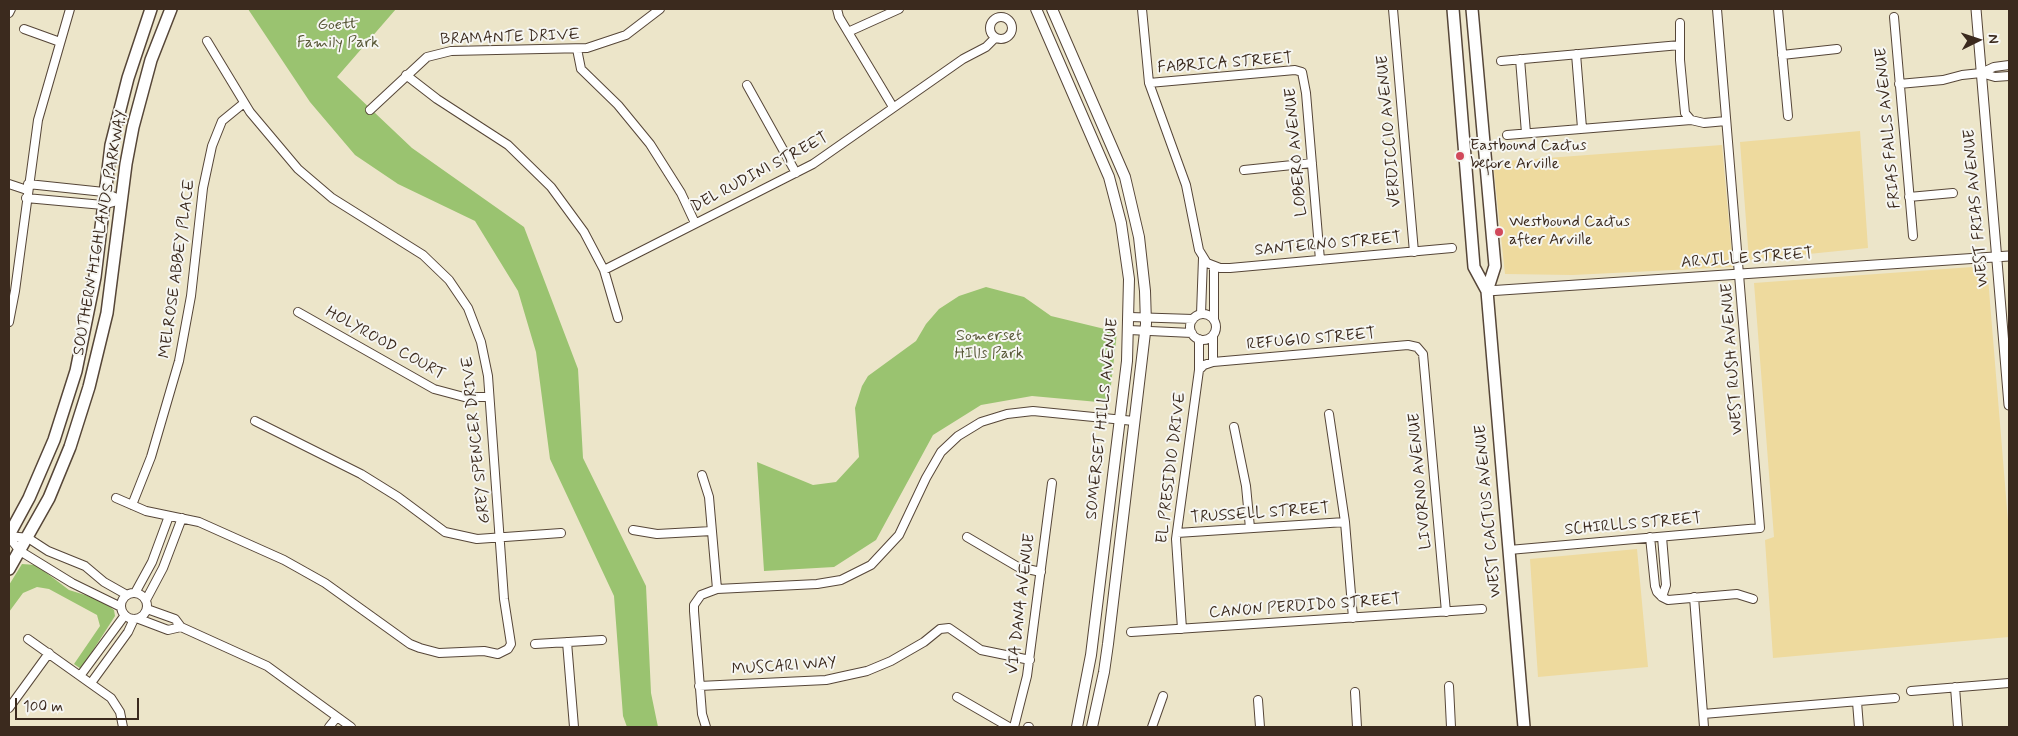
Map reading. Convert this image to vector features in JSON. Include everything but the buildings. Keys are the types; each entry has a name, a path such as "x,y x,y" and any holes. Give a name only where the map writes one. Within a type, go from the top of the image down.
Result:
{"main road":[{"name":"SOUTHERN HIGHLANDS PARKWAY","path":"9,536 32,491 66,403 89,311 104,192 118,114 138,43 151,9"},
{"name":"SOUTHERN HIGHLANDS PARKWAY","path":"9,568 28,538 59,475 90,387 107,313 126,164 152,60 171,9"},
{"name":"SOMERSET HILLS AVENUE","path":"1036,9 1102,159 1111,185 1126,249 1130,317 1120,420 1088,679 1077,727"},
{"name":"SOMERSET HILLS AVENUE","path":"1052,9 1125,177 1143,258 1145,331 1104,672 1092,727"},
{"name":"WEST CACTUS AVENUE","path":"1453,9 1474,266 1487,291"},
{"name":"WEST CACTUS AVENUE","path":"1472,9 1495,266 1487,291 1524,727"}],"street":[{"path":"9,13 11,9"},
{"path":"9,322 18,272 27,191 38,120 70,9"},
{"name":"BRAMANTE DRIVE","path":"370,110 427,57 442,52 577,49 601,45 626,35 660,9"},
{"path":"837,9 848,32 893,107"},
{"path":"848,32 899,9"},
{"path":"1142,9 1149,83 1186,184 1208,262 1216,328 1213,335 1213,362"},
{"name":"VERDICCIO AVENUE","path":"1393,9 1414,252"},
{"name":"WEST RUSH AVENUE","path":"1717,9 1760,528"},
{"path":"1778,9 1788,116"},
{"name":"WEST FRIAS AVENUE","path":"1976,9 2009,405"},
{"name":"FRIAS FALLS AVENUE","path":"1894,17 1913,236"},
{"path":"1680,23 1685,113 1691,120"},
{"path":"24,29 60,42"},
{"name":"DEL RUDINI STREET","path":"604,270 796,173 833,152 893,107 963,59 986,47 995,38"},
{"name":"GREY SPENCER DRIVE","path":"182,518 199,522 296,566 347,598 410,644 420,648 453,654 484,651 498,654 508,649 512,640 506,626 485,360 475,324 468,308 448,280 406,243 350,210 314,182 276,144 244,103 207,41"},
{"path":"1501,61 1680,45"},
{"path":"577,49 581,69 618,105 650,144 681,193 695,223"},
{"path":"1782,55 1837,49"},
{"path":"1576,54 1582,128"},
{"path":"1520,59 1526,133"},
{"path":"1899,84 1943,80 1981,73 1994,67 2009,65"},
{"name":"FABRICA STREET","path":"1149,83 1296,70 1302,72"},
{"name":"LOBERO AVENUE","path":"1302,72 1305,80 1320,260"},
{"path":"1981,73 1995,77 2009,76"},
{"path":"406,75 437,99 491,133 538,172 575,219 604,270 618,318"},
{"path":"747,86 796,173"},
{"name":"MELROSE ABBEY PLACE","path":"132,505 151,457 179,361 190,303 202,195 212,146 222,121 244,103"},
{"path":"1507,135 1691,120 1704,123 1726,120"},
{"path":"1244,170 1312,163"},
{"path":"9,184 27,191 103,205 121,200"},
{"path":"27,191 104,192 121,200"},
{"path":"1909,197 1953,193"},
{"name":"SANTERNO STREET","path":"1208,262 1230,268 1452,248"},
{"name":"ARVILLE STREET","path":"1487,291 2009,256"},
{"path":"1201,314 1208,262"},
{"name":"HOLYROOD COURT","path":"298,312 434,389 464,397 489,397"},
{"path":"1130,317 1193,318 1201,314 1207,314 1214,319"},
{"path":"1192,333 1190,324 1193,318"},
{"path":"1129,330 1192,333 1200,339 1206,339 1213,335"},
{"name":"EL PRESIDIO DRIVE","path":"1182,629 1176,557 1177,533 1202,367 1200,339"},
{"name":"REFUGIO STREET","path":"1202,367 1213,362 1408,346 1420,348"},
{"name":"LIVORNO AVENUE","path":"1420,348 1424,360 1446,612"},
{"path":"706,727 702,714 699,686 694,611 698,599 717,589 827,582 851,576 871,565 900,535 926,478 941,452 958,436 981,422 1007,414 1033,411 1134,421"},
{"path":"1329,414 1345,522 1353,618"},
{"path":"255,422 361,474 398,497 445,532 470,539 561,532"},
{"path":"1234,428 1246,486 1250,528"},
{"path":"702,475 709,497 717,589"},
{"name":"VIA DANA AVENUE","path":"1014,727 1022,701 1030,660 1052,483"},
{"path":"116,498 132,505 182,518 163,568 146,600 147,609"},
{"path":"125,616 122,608 123,601 131,594 152,562 169,516"},
{"name":"TRUSSELL STREET","path":"1177,533 1345,522"},
{"name":"SCHIRLLS STREET","path":"1509,550 1760,528"},
{"path":"634,530 657,534 712,531"},
{"path":"9,536 28,538 48,551 85,566 104,582 146,600"},
{"path":"9,536 20,551 72,583 122,608"},
{"path":"1662,536 1666,585 1662,597"},
{"path":"967,537 1018,567 1041,572"},
{"path":"1650,537 1655,586 1657,592 1662,597 1668,600 1738,594 1753,599"},
{"path":"1694,597 1704,727"},
{"path":"91,683 136,619 147,609"},
{"path":"147,609 175,619 181,627 267,666 351,727"},
{"name":"CANON PERDIDO STREET","path":"1131,632 1482,609"},
{"path":"125,616 168,630 181,627"},
{"path":"80,676 125,616"},
{"name":"MUSCARI WAY","path":"699,686 806,681 867,671 891,661 924,642 940,629 949,628 981,650 1030,660"},
{"path":"28,639 91,683 116,705 123,727"},
{"path":"535,644 602,640"},
{"path":"567,642 574,727"},
{"path":"9,708 49,653"},
{"path":"1911,691 2009,683"},
{"path":"1449,686 1451,727"},
{"path":"1955,687 1958,727"},
{"path":"1355,692 1357,727"},
{"path":"1152,727 1163,696"},
{"path":"957,697 1008,727"},
{"path":"1703,714 1895,698"},
{"path":"1258,700 1260,727"},
{"path":"1857,702 1859,727"},
{"path":"330,727 337,717"}],"green space":[{"name":"Goett Family Park","path":"248,9 396,9 337,77 412,148 524,227 578,369 583,458 646,586 651,693 658,727 627,727 623,716 614,596 550,459 536,352 518,291 475,221 398,184 355,155 310,102"},
{"name":"Somerset HIlls Park","path":"986,287 1024,297 1051,316 1117,332 1109,403 1032,396 981,405 933,435 876,540 834,567 764,571 757,462 813,485 836,482 859,457 855,408 862,386 868,376 916,341 926,324 939,309 959,296"},
{"path":"22,564 36,565 69,590 101,600 114,610 115,616 81,669 74,664 100,626 97,615 49,589 37,587 23,593 9,612 9,585"}],"sand":[{"path":"1860,131 1868,248 1749,260 1740,142"},
{"path":"1722,145 1733,267 1573,275 1505,274 1493,162"},
{"path":"1972,267 1988,278 2009,533 2009,637 1773,658 1765,540 1774,537 1754,283"},
{"path":"1637,549 1648,667 1538,677 1530,559"}],"place":[{"name":"Eastbound Cactus before Arville","path":"1460,156"},
{"name":"Westbound Cactus after Arville","path":"1499,232"}]}
